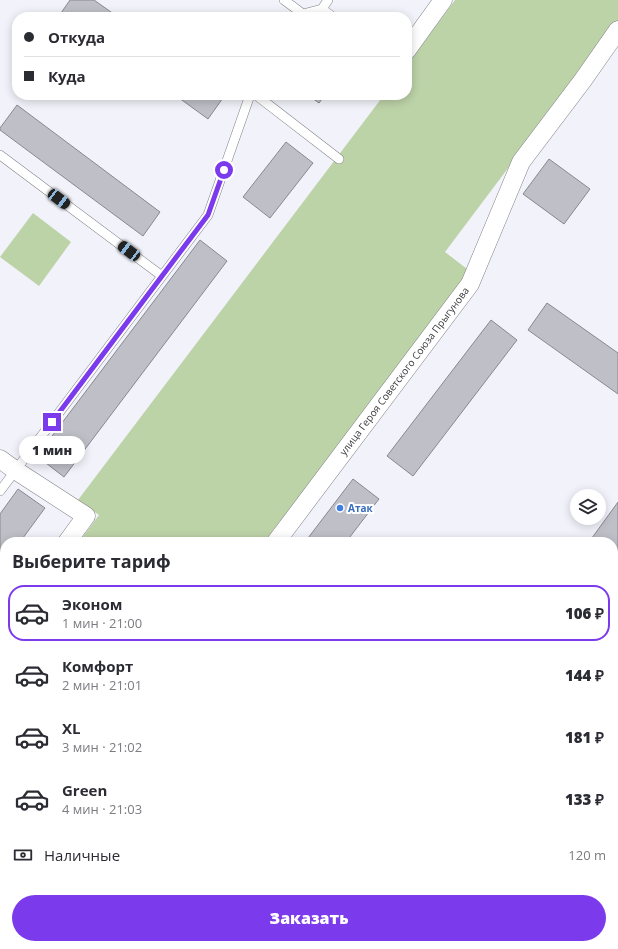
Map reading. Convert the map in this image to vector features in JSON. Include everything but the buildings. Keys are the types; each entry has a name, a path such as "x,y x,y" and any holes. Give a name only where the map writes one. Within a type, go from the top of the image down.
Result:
{"street":[{"path":"412,43 443,0"},
{"name":"улица Героя Советского Союза Прыгунова","path":"280,537 470,284 521,162 583,80 618,30"},
{"path":"0,459 86,516 71,537"}],"lane":[{"path":"284,0 298,12"},
{"path":"312,12 322,9 328,0"},
{"path":"322,9 326,12"},
{"path":"0,491 208,215 248,100"},
{"path":"262,100 339,159"},
{"path":"0,155 162,276"}],"green space":[{"path":"455,0 618,0 618,22 445,252 467,269 466,281 268,537 83,537 99,515 78,500 380,100 412,100 412,58"},
{"path":"33,213 71,242 39,286 0,257"}],"place":[{"name":"Атак","path":"340,508"}],"route":[{"path":"52,422 208,215 224,170"}]}
